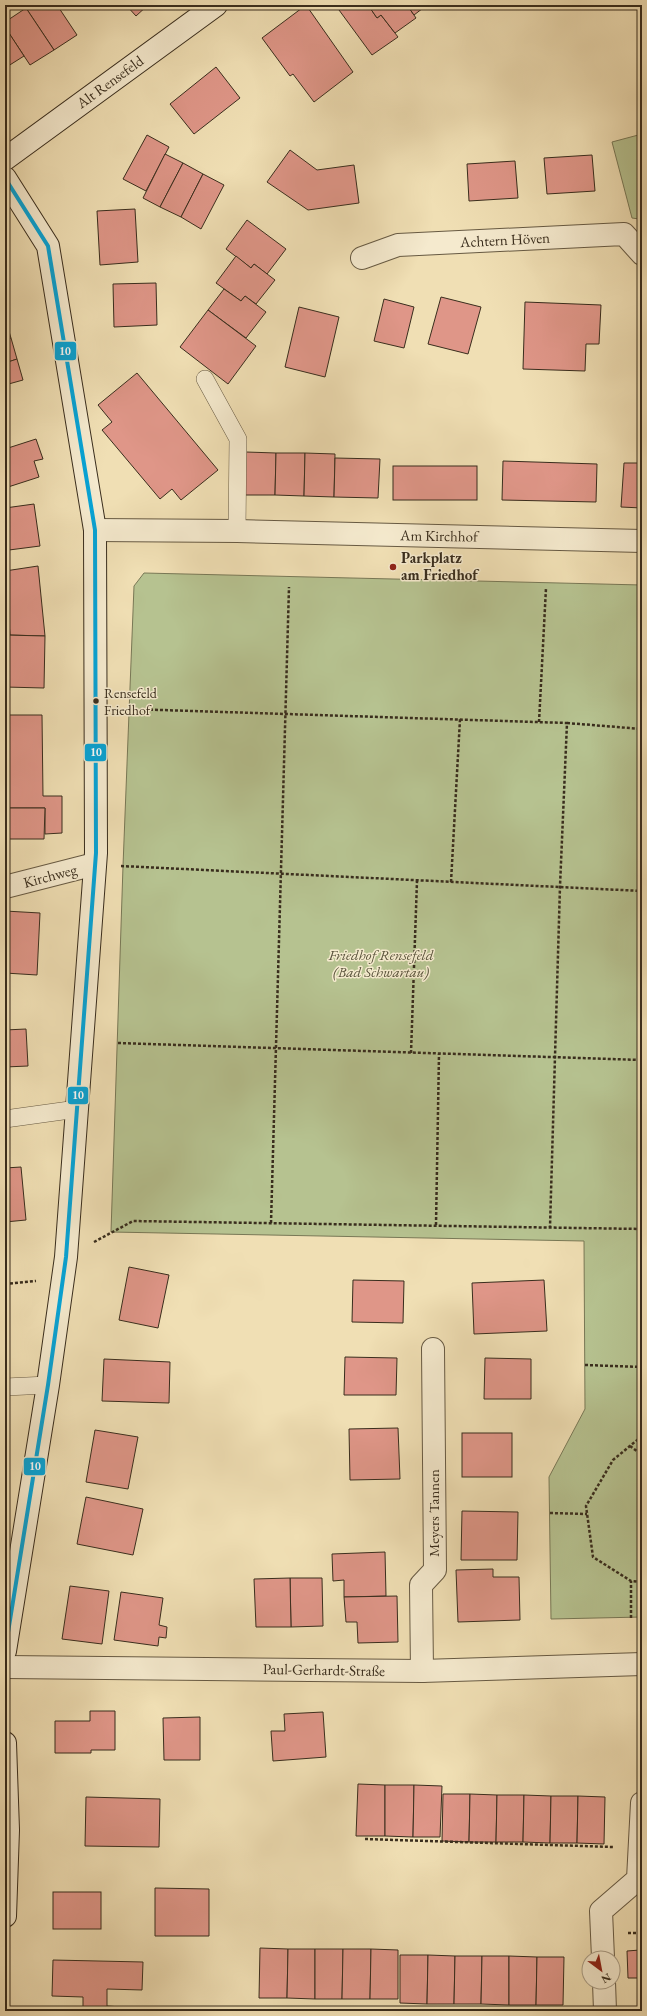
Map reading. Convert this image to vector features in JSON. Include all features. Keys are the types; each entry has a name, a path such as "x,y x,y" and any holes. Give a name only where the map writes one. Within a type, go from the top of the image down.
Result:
{"street":[{"name":"Alt Rensefeld","path":"5,159 216,5"},
{"path":"5,178 48,246 95,530 95,864 66,1257 48,1385 5,1651"},
{"name":"Achtern Höven","path":"362,258 398,245 624,234 642,254"},
{"name":"Am Kirchhof","path":"95,530 237,531 642,541"},
{"name":"Kirchweg","path":"5,887 95,864"},
{"name":"Meyers Tannen","path":"422,1671 421,1585 435,1570 433,1349"},
{"name":"Paul-Gerhardt-Straße","path":"5,1667 422,1671 642,1664"},
{"path":"5,1743 5,1916"},
{"path":"603,1950 601,1911 638,1879 642,1803"},
{"path":"604,1990 605,2011"}],"lane":[{"path":"205,379 238,439 237,531"},
{"path":"5,1119 77,1109"},
{"path":"5,1387 48,1385"}],"path":[{"path":"271,1223 289,586"},
{"path":"539,722 546,588"},
{"path":"130,709 567,723 642,729"},
{"path":"451,882 460,719"},
{"path":"550,1227 560,886 567,723"},
{"path":"95,864 642,891"},
{"path":"411,1053 417,881"},
{"path":"118,1044 642,1060"},
{"path":"436,1225 439,1054"},
{"path":"66,1257 133,1221 642,1229"},
{"path":"585,1365 642,1367"},
{"path":"642,1436 612,1460 586,1506 593,1557 631,1581 642,1582"},
{"path":"630,1446 642,1455"},
{"path":"550,1512 587,1514"},
{"path":"631,1581 631,1618"},
{"path":"365,1839 640,1848"},
{"path":"269,2009 450,2011"}],"green space":[{"path":"642,134 642,214 639,219 632,218 612,142"},
{"name":"Friedhof Rensefeld (Bad Schwartau)","path":"144,573 642,585 642,1617 551,1619 549,1477 585,1409 584,1241 111,1232 134,586"}],"building":[{"path":"31,5 57,5 77,35 54,50 26,8"},
{"path":"126,5 148,5 136,16"},
{"path":"306,5 353,72 314,102 293,74 290,76 262,38"},
{"path":"346,5 368,5 377,18 381,15 398,37 372,55 339,10"},
{"path":"368,5 407,5 416,18 395,33 381,15 377,18"},
{"path":"407,5 427,5 414,15"},
{"path":"26,8 54,50 30,65 5,27 5,22"},
{"path":"5,27 24,56 5,68"},
{"path":"216,67 240,98 194,134 170,104"},
{"path":"147,135 169,147 146,191 123,179"},
{"path":"290,150 317,170 354,165 359,203 308,210 267,182"},
{"path":"165,154 183,163 160,207 143,198"},
{"path":"592,155 595,191 547,194 544,158"},
{"path":"515,161 518,198 469,201 467,164"},
{"path":"183,163 203,174 181,217 160,207"},
{"path":"203,174 224,185 201,229 181,217"},
{"path":"135,209 138,262 100,265 97,211"},
{"path":"247,220 286,249 267,274 254,264 251,268 226,249"},
{"path":"236,256 251,268 254,264 275,280 256,304 245,296 241,301 216,283"},
{"path":"156,283 157,325 114,327 113,284"},
{"path":"224,289 241,301 245,296 266,312 246,338 208,310"},
{"path":"441,297 481,307 468,354 428,344"},
{"path":"384,299 414,307 404,348 374,341"},
{"path":"525,302 601,305 599,344 586,344 585,371 523,369"},
{"path":"299,307 339,317 325,377 285,367"},
{"path":"208,310 256,346 228,384 180,347"},
{"path":"5,318 11,338 5,340"},
{"path":"11,338 17,359 5,363 5,340"},
{"path":"17,359 23,380 5,385 5,363"},
{"path":"137,373 218,470 181,500 172,489 160,499 102,430 112,422 98,405"},
{"path":"36,439 43,459 34,461 39,477 5,488 5,449"},
{"path":"246,452 276,453 275,495 245,495"},
{"path":"276,453 305,453 304,496 275,495"},
{"path":"305,453 335,454 334,497 304,496"},
{"path":"335,458 380,459 378,498 334,497"},
{"path":"503,461 597,464 596,502 502,500"},
{"path":"624,463 642,463 642,508 621,507"},
{"path":"393,466 477,466 477,500 393,500"},
{"path":"34,504 40,546 9,550 5,508"},
{"path":"38,566 45,636 10,635 5,571"},
{"path":"5,635 45,636 44,688 5,687"},
{"path":"5,715 42,715 43,796 62,796 62,833 45,834 45,808 5,808"},
{"path":"5,808 45,808 44,839 5,839"},
{"path":"5,911 40,913 37,975 5,973"},
{"path":"26,1029 28,1066 5,1067 5,1030"},
{"path":"21,1167 26,1220 5,1222 5,1168"},
{"path":"129,1267 169,1275 158,1328 119,1320"},
{"path":"353,1280 404,1281 403,1323 352,1322"},
{"path":"544,1280 547,1331 474,1334 472,1283"},
{"path":"345,1357 397,1358 396,1395 344,1395"},
{"path":"485,1358 531,1359 531,1399 484,1399"},
{"path":"104,1359 170,1362 169,1403 102,1401"},
{"path":"398,1428 400,1479 350,1480 349,1429"},
{"path":"95,1430 138,1437 128,1489 86,1482"},
{"path":"462,1433 512,1433 512,1477 462,1477"},
{"path":"86,1497 143,1509 133,1555 77,1544"},
{"path":"462,1511 518,1512 517,1560 461,1560"},
{"path":"385,1552 386,1596 344,1597 344,1580 333,1581 332,1554"},
{"path":"493,1569 493,1577 519,1577 520,1620 458,1622 456,1570"},
{"path":"290,1578 322,1578 323,1626 291,1627"},
{"path":"290,1578 291,1627 256,1627 254,1579"},
{"path":"70,1586 109,1591 102,1644 62,1639"},
{"path":"121,1592 163,1598 159,1625 167,1627 166,1638 159,1637 158,1646 114,1640"},
{"path":"397,1596 398,1642 358,1643 357,1622 346,1622 344,1597"},
{"path":"90,1711 115,1711 115,1750 91,1750 91,1753 55,1753 55,1721 90,1721"},
{"path":"323,1712 326,1757 273,1761 271,1731 285,1731 284,1714"},
{"path":"200,1717 200,1760 164,1760 163,1718"},
{"path":"358,1784 385,1785 385,1836 356,1836"},
{"path":"385,1785 414,1785 413,1837 385,1836"},
{"path":"414,1785 442,1786 440,1837 413,1837"},
{"path":"443,1794 470,1794 469,1842 442,1841"},
{"path":"470,1794 497,1795 496,1842 469,1842"},
{"path":"497,1795 524,1795 523,1842 496,1842"},
{"path":"524,1795 551,1796 550,1843 523,1842"},
{"path":"551,1796 578,1796 577,1843 550,1843"},
{"path":"578,1796 605,1797 604,1844 577,1843"},
{"path":"86,1797 160,1799 159,1847 85,1846"},
{"path":"155,1888 209,1889 209,1936 155,1936"},
{"path":"53,1892 101,1892 101,1929 53,1929"},
{"path":"260,1948 288,1949 287,1998 259,1998"},
{"path":"288,1949 315,1949 315,1999 287,1998"},
{"path":"315,1949 343,1949 342,1999 315,1999"},
{"path":"343,1949 371,1949 370,1999 342,1999"},
{"path":"371,1949 398,1950 398,1999 370,1999"},
{"path":"640,1950 642,1950 642,1978 640,1978"},
{"path":"640,1950 640,1978 628,1978 627,1951"},
{"path":"400,1955 428,1955 427,2004 400,2003"},
{"path":"428,1955 455,1956 454,2004 427,2004"},
{"path":"455,1956 482,1956 481,2004 454,2004"},
{"path":"482,1956 509,1956 509,2005 481,2004"},
{"path":"509,1956 537,1957 536,2005 509,2005"},
{"path":"537,1957 564,1957 563,2005 536,2005"},
{"path":"53,1960 143,1962 142,1990 107,1989 107,2006 122,2007 122,2011 91,2011 91,2008 83,2008 83,1997 52,1996"},
{"path":"627,2008 640,2009 640,2011 627,2011"}],"transit line":[{"name":"10","path":"5,178 48,246 95,530 96,853 66,1257 48,1385 5,1651"},
{"name":"10","path":"5,1743 8,1830 5,1916"}],"place":[{"name":"Parkplatz am Friedhof","path":"393,567"},
{"name":"Rensefeld Friedhof","path":"96,701"}]}
